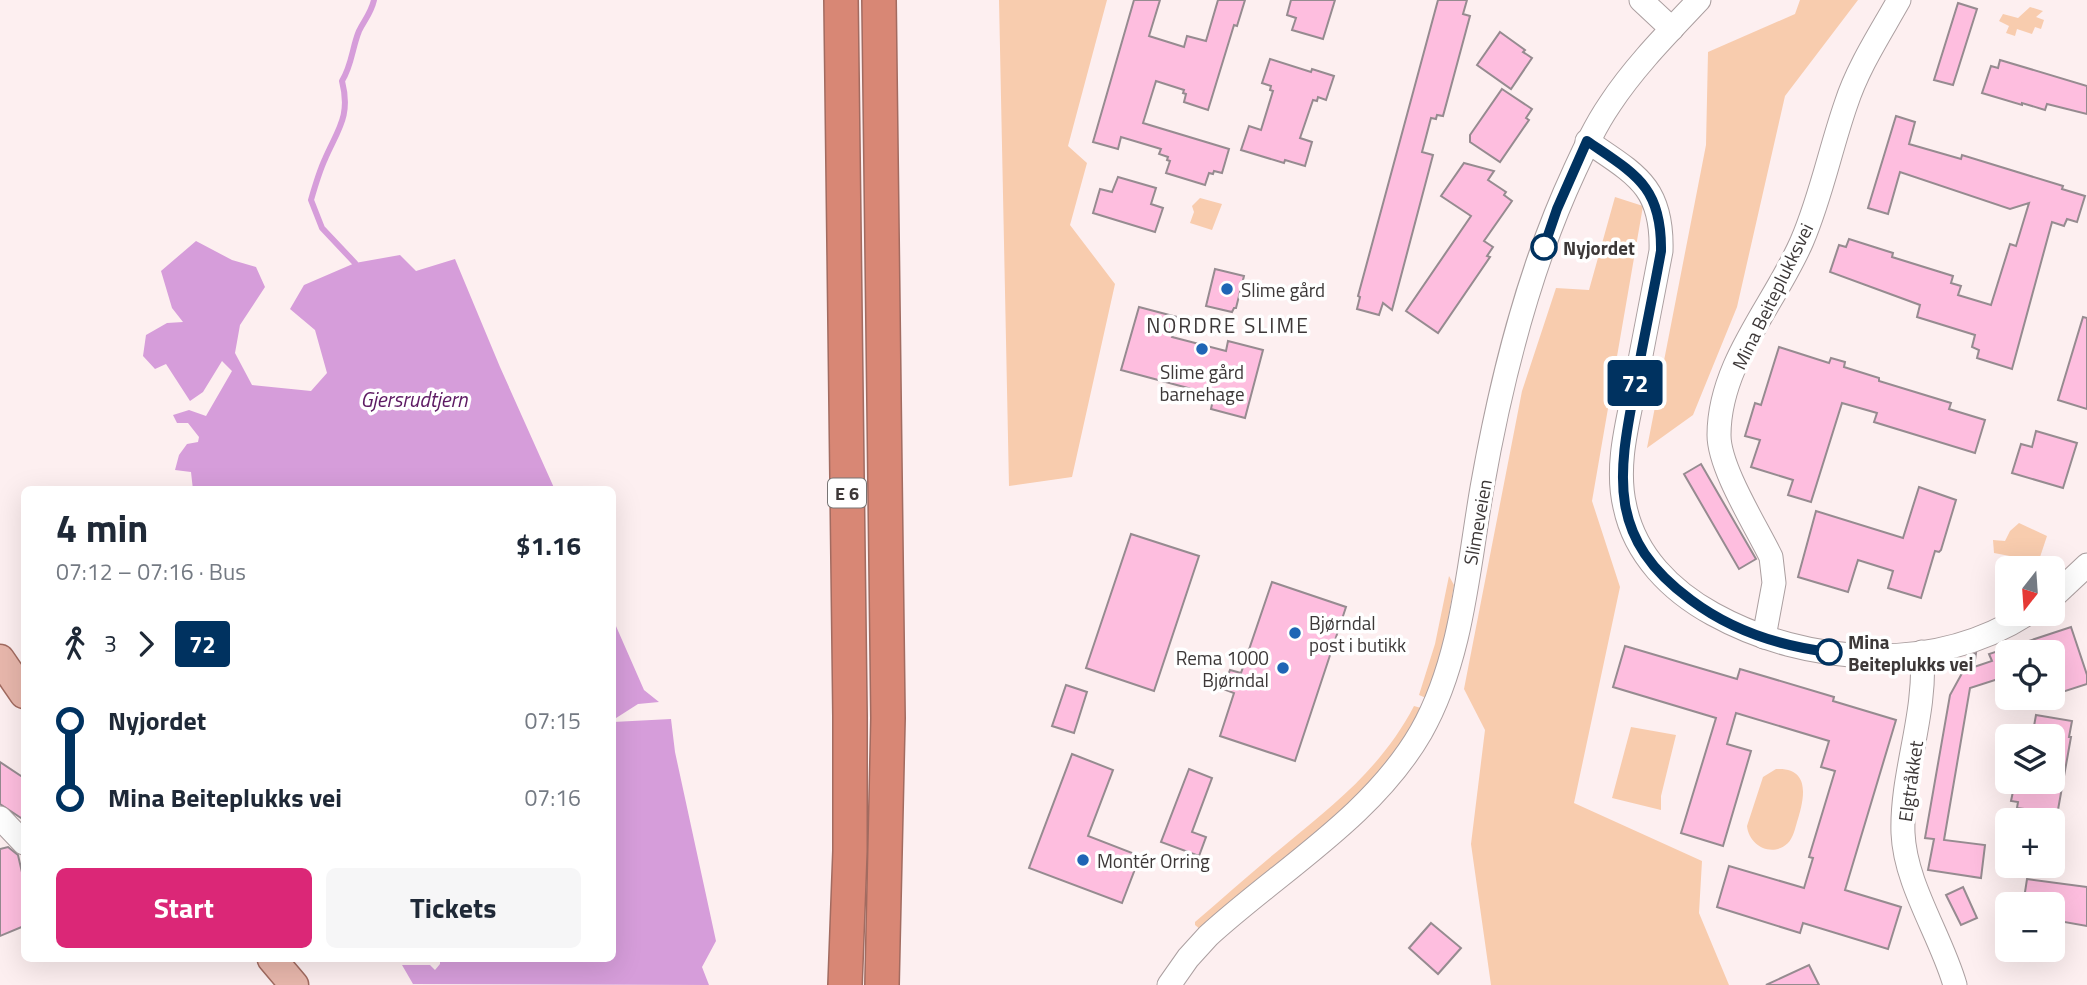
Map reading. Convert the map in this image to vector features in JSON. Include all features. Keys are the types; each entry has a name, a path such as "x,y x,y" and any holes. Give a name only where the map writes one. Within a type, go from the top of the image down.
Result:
{"highway":[{"name":"E 6","path":"841,0 850,716 850,851 845,985"},
{"name":"E 6","path":"879,0 888,718 882,985"}],"main road":[{"path":"0,659 21,690"},
{"path":"274,962 294,985"}],"street":[{"path":"1641,0 1672,29"},
{"name":"Slimeveien","path":"1169,985 1208,936 1382,787 1411,749 1434,708 1449,662 1461,611 1497,408 1515,340 1557,209 1587,141 1623,86 1699,0"},
{"name":"Mina Beiteplukksvei","path":"1764,637 1775,572 1771,557 1723,458 1718,437 1721,411 1742,352 1802,241 1816,205 1846,101 1899,0"},
{"path":"1587,141 1627,168 1643,183 1654,200 1660,225 1661,251 1622,460 1623,495 1629,523 1644,552 1665,580 1699,606 1744,630 1800,648 1851,655 1922,652 1977,638 2002,626"},
{"path":"2065,586 2087,565"},
{"name":"Elgtråkket","path":"1922,652 1924,686 1905,804 1905,846 1918,891 1955,985"}],"shaded area":[{"path":"999,0 1107,0 1068,146 1087,163 1070,225 1115,284 1072,477 1009,486"},
{"path":"1800,0 1858,0 1785,96 1737,307 1693,415 1647,448 1706,145 1708,52 1795,14"},
{"path":"2030,7 2043,11 2036,17 2044,20 2041,29 2035,27 2032,34 2017,29 2015,36 2006,33 2009,26 1999,21 2003,14 2018,18"},
{"path":"1615,197 1643,206 1592,501 1620,587 1574,803 1702,861 1699,913 1729,985 1491,985 1471,844 1485,730 1464,689 1522,391 1556,288 1589,290"},
{"path":"1200,198 1222,204 1212,230 1190,223 1194,212 1192,206"},
{"path":"2019,523 2047,536 2040,556 1994,553 1993,540 2005,541 2010,531"},
{"path":"1449,576 1454,585 1444,642 1426,698 1419,695 1435,644"},
{"path":"1414,706 1421,708 1412,726 1384,767 1357,796 1200,929 1195,925 1195,922 1357,783 1388,748"},
{"path":"1631,727 1676,735 1661,796 1661,810 1612,798"},
{"path":"1776,769 1795,773 1803,786 1803,795 1791,839 1782,847 1769,849 1762,848 1752,839 1747,826 1763,777"}],"water":[{"name":"Gjersrudtjern","path":"196,241 232,260 256,267 265,287 240,325 235,353 252,385 311,391 327,373 315,330 290,309 304,285 355,263 400,255 416,271 455,259 553,486 193,486 191,472 175,470 179,455 187,444 198,442 199,437 188,423 177,423 173,415 189,410 206,416 232,371 222,361 203,392 190,401 166,364 155,369 143,356 146,335 167,323 183,322 172,308 161,271"},
{"path":"616,626 644,690 659,702 638,704 616,718"},
{"path":"671,719 675,752 716,941 702,967 709,985 413,984 402,965 430,965 435,970 440,962 616,962 616,722"}],"building":[{"path":"1134,0 1160,0 1149,36 1184,47 1187,36 1206,41 1218,0 1245,0 1237,26 1234,25 1208,110 1184,102 1184,90 1156,81 1143,123 1229,149 1222,173 1209,173 1205,185 1166,173 1170,161 1167,160 1168,157 1159,154 1161,149 1121,137 1118,149 1093,142"},
{"path":"1291,0 1335,0 1323,39 1292,30 1296,18 1287,15"},
{"path":"1438,0 1467,0 1463,14 1470,16 1443,116 1431,118 1422,152 1433,155 1392,310 1383,303 1379,315 1357,309 1358,296"},
{"path":"1958,3 1977,9 1953,85 1934,80"},
{"path":"1500,32 1532,58 1511,89 1477,65"},
{"path":"1270,59 1334,76 1326,100 1318,97 1317,101 1313,100 1300,138 1312,142 1305,166 1285,160 1284,163 1241,150 1249,126 1261,130 1273,91 1270,90 1271,86 1262,83"},
{"path":"2000,60 2087,86 2087,114 2047,104 2045,110 1982,93 1991,66 1998,68"},
{"path":"1502,89 1532,109 1526,118 1529,120 1500,162 1470,142 1470,135"},
{"path":"1896,116 1915,122 1909,144 1961,159 1962,155 2063,186 2062,189 2085,196 2077,222 2067,219 2064,226 2052,222 2012,369 1977,358 1979,350 1972,347 1975,335 1917,317 1920,305 1830,272 1839,245 1846,247 1849,239 1893,253 1892,257 1953,276 1951,283 1961,286 1958,295 1991,305 2010,244 2016,246 2029,203 2010,209 1900,172 1888,214 1868,208"},
{"path":"1464,163 1494,171 1488,180 1506,192 1504,195 1512,201 1484,241 1493,247 1487,256 1490,257 1438,333 1406,311 1471,216 1441,196"},
{"path":"1118,177 1156,188 1151,204 1163,208 1155,232 1093,213 1100,189 1112,192"},
{"name":"Slime gård","path":"1215,269 1244,276 1236,308 1232,312 1206,306"},
{"path":"1139,307 1177,317 1172,337 1226,351 1228,341 1263,350 1245,418 1211,409 1214,395 1121,370"},
{"path":"2083,317 2087,318 2087,409 2058,400"},
{"path":"1779,347 1829,363 1831,358 1845,362 1844,367 1879,378 1879,381 1951,403 1949,409 1985,420 1975,453 1874,422 1877,413 1842,403 1811,502 1788,495 1793,480 1751,467 1760,440 1745,436 1755,403 1761,405"},
{"path":"2036,431 2077,443 2063,488 2012,473 2021,444 2032,447"},
{"path":"1701,464 1756,559 1739,569 1684,474"},
{"path":"1919,487 1956,500 1941,550 1935,551 1921,598 1888,588 1893,571 1858,560 1848,592 1798,577 1816,511 1903,538"},
{"path":"1131,534 1199,556 1154,691 1086,668"},
{"path":"1272,582 1346,607 1295,761 1220,736 1234,693 1223,689 1230,670 1241,673"},
{"path":"2071,627 2087,675 2087,684 2065,691 2065,640 2032,640"},
{"path":"1625,646 1737,679 1740,669 1834,697 1833,701 1896,720 1845,890 1901,907 1888,949 1803,923 1800,933 1717,907 1729,866 1804,888 1813,858 1809,857 1835,771 1821,767 1829,741 1736,713 1727,744 1751,751 1723,846 1681,833 1716,718 1613,687"},
{"path":"1995,652 1995,680 1970,688 1944,840 1985,845 1981,878 1928,870 1934,839 1925,838 1950,695 1972,655 1976,653 1974,667 1992,661 1989,654"},
{"path":"1066,685 1087,692 1074,733 1052,726"},
{"path":"2036,715 2072,721 2065,771 2065,724 2034,724"},
{"path":"1072,754 1113,770 1088,836 1140,856 1122,903 1029,868"},
{"path":"0,762 21,776 21,818 0,804"},
{"path":"1189,769 1212,778 1192,832 1206,837 1199,856 1161,842"},
{"path":"2012,794 2061,794 2058,808 2017,808 2018,802 2011,801"},
{"path":"8,847 18,855 21,868 21,927 0,936 0,849"},
{"path":"2027,879 2087,887 2087,926 2065,922 2065,892 2025,892"},
{"path":"1963,887 1977,918 1961,925 1946,895"},
{"path":"1431,923 1461,948 1438,974 1409,948"},
{"path":"1809,965 1819,985 1766,985"}],"waterway":[{"path":"355,263 322,228 311,200 321,169 342,122 345,104 342,81 359,31 374,0"}],"bus line":[{"name":"72","path":"1544,247 1557,209 1587,141 1627,168 1649,191 1660,225 1661,251 1624,439 1623,495 1629,523 1651,564 1665,580 1699,606 1744,630 1800,648 1829,652"}],"place":[{"name":"Nyjordet","path":"1544,247"},
{"name":"Slime gård","path":"1227,289"},
{"name":"Slime gård barnehage","path":"1202,349"},
{"name":"Bjørndal post i butikk","path":"1295,633"},
{"name":"Mina Beiteplukks vei","path":"1829,652"},
{"name":"Rema 1000 Bjørndal","path":"1283,668"},
{"name":"Montér Orring","path":"1083,860"}],"district":[{"name":"NORDRE SLIME","path":"1228,325"}]}
